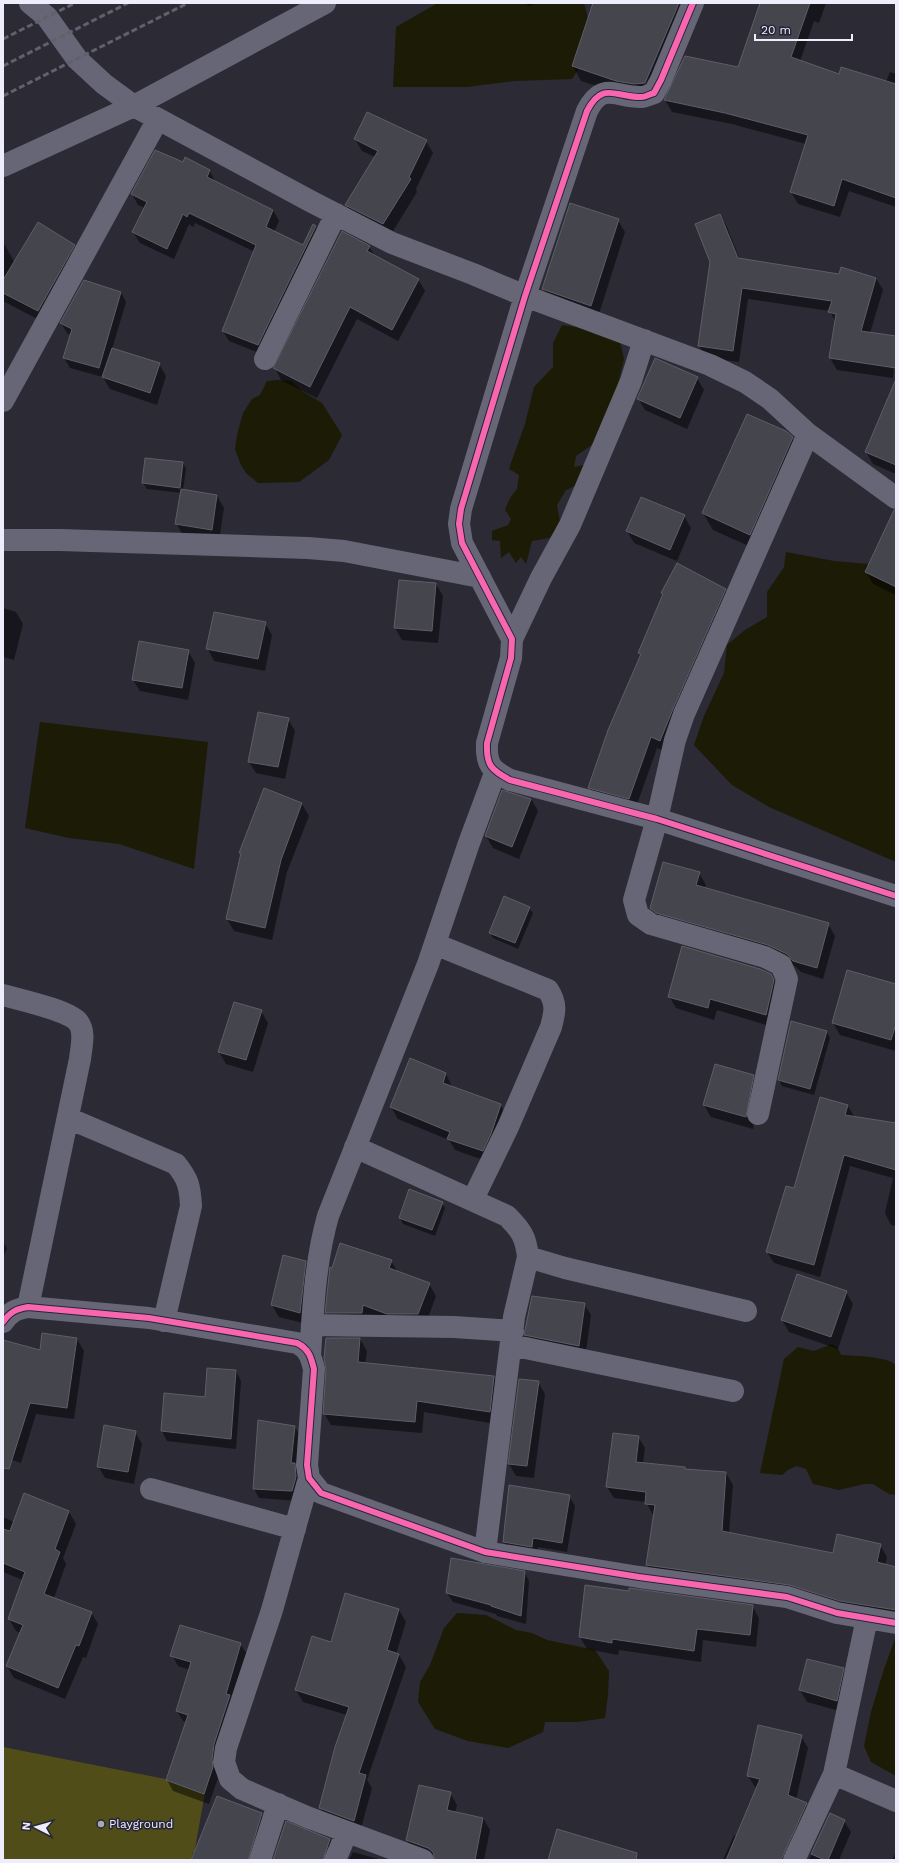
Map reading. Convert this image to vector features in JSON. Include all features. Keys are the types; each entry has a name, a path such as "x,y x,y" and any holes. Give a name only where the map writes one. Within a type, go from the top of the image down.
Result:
{"street":[{"path":"30,3 47,17 77,58 104,84 134,106 392,243 525,296 710,365 745,382 770,400 808,434 896,498"},
{"path":"3,166 134,106 325,3"},
{"path":"512,639 480,577 470,561 462,543 459,524 461,510 525,296 587,111 593,98 607,92 642,97 654,93 661,80 693,3"},
{"path":"3,401 158,119"},
{"path":"265,359 336,214"},
{"path":"644,340 631,381 570,526 541,578 512,639 511,658 487,743 489,763 495,773 510,780 657,819 896,896"},
{"path":"758,1114 788,978 781,965 765,957 651,924 638,915 634,900 657,819 675,740 684,714 808,434"},
{"path":"3,540 60,540 308,548 352,553 480,577"},
{"path":"310,1356 316,1277 323,1233 355,1148 415,1000 495,773"},
{"path":"435,944 548,990 554,999 551,1027 508,1127 473,1199"},
{"path":"3,995 63,1012 78,1022 83,1036 68,1118 28,1307"},
{"path":"68,1118 176,1164 186,1176 190,1189 191,1206 164,1321"},
{"path":"355,1148 473,1199 507,1216 516,1225 527,1241 528,1257 514,1317 485,1552"},
{"path":"528,1257 565,1268 746,1312"},
{"path":"3,1322 10,1313 18,1308 28,1307 112,1314 298,1343 306,1348 314,1369 307,1465 309,1478 272,1610 226,1748 224,1762 230,1779 242,1789 307,1818 423,1860"},
{"path":"312,1325 454,1328 512,1338 733,1391"},
{"path":"309,1478 321,1493 332,1498 485,1552 639,1577 787,1597 837,1613 896,1623"},
{"path":"151,1489 295,1529"},
{"path":"794,1860 834,1774 867,1618"},
{"path":"834,1774 896,1801"},
{"path":"260,1860 278,1804"},
{"path":"335,1860 347,1832"}],"shaded area":[{"path":"438,3 584,3 592,35 587,56 572,79 514,81 467,87 393,87 396,27"},
{"path":"562,325 582,328 620,341 624,359 613,404 609,430 597,433 593,444 576,456 574,467 593,463 588,480 566,490 557,505 561,528 549,538 532,541 526,564 521,557 516,563 509,552 501,558 500,541 492,540 492,531 508,525 511,519 505,510 510,498 517,489 519,475 509,469 525,424 534,387 553,367 553,343"},
{"path":"267,381 291,381 302,391 322,403 342,435 329,460 299,482 258,483 246,473 241,465 235,449 237,435 243,413 252,399 260,395"},
{"path":"786,552 834,561 880,565 896,570 896,862 769,807 732,785 694,745 704,716 724,673 727,645 745,630 767,617 767,592 784,567"},
{"path":"40,722 208,742 194,869 119,844 69,838 25,828"},
{"path":"832,1344 838,1348 841,1355 878,1358 896,1365 896,1495 889,1494 873,1484 864,1484 839,1490 813,1484 806,1469 797,1466 789,1469 782,1475 760,1473 784,1359 798,1347 814,1351"},
{"path":"457,1613 486,1615 516,1630 532,1633 547,1640 595,1650 609,1671 605,1718 578,1722 545,1722 543,1732 508,1748 468,1741 435,1729 418,1702 420,1682 430,1665 444,1628"},
{"path":"896,1636 896,1776 871,1762 864,1746 871,1712"},
{"name":"Playground","path":"3,1747 206,1787 193,1860 3,1860"}],"building":[{"path":"593,3 679,3 645,83 634,84 616,81 572,66"},
{"path":"760,3 810,3 791,57 839,74 841,67 896,84 896,198 842,179 834,206 790,192 808,135 725,113 664,100 685,56 738,67"},
{"path":"367,112 427,140 409,177 411,179 383,224 345,205 378,151 354,139"},
{"path":"155,150 183,162 185,157 210,170 207,177 273,210 266,227 303,245 313,224 316,226 258,345 222,331 256,245 189,213 187,217 183,214 167,249 132,232 147,202 131,194"},
{"path":"570,203 619,219 591,306 542,289"},
{"path":"720,214 738,258 839,274 841,267 876,278 861,331 896,336 896,368 829,358 836,314 828,312 832,301 742,288 733,351 698,346 710,262 695,224"},
{"path":"38,222 75,245 38,311 3,293 3,280"},
{"path":"342,231 370,246 367,251 419,279 392,330 350,307 310,387 273,368"},
{"path":"84,280 121,292 99,368 63,358 72,329 60,323"},
{"path":"112,348 160,363 150,393 102,377"},
{"path":"655,358 698,377 680,418 637,399"},
{"path":"896,379 896,465 865,452"},
{"path":"747,414 786,431 793,437 750,535 702,513"},
{"path":"145,458 183,462 180,488 142,483"},
{"path":"181,489 217,495 212,530 175,524"},
{"path":"641,497 685,515 670,550 626,531"},
{"path":"894,510 896,510 896,587 865,572"},
{"path":"677,563 726,589 660,741 651,737 629,799 588,788 608,730 641,654 638,653 663,594 661,593"},
{"path":"399,580 436,583 432,631 394,628"},
{"path":"214,612 266,622 258,659 206,649"},
{"path":"139,641 189,650 182,688 132,680"},
{"path":"258,712 289,718 278,767 248,762"},
{"path":"264,788 302,803 281,860 265,928 226,919 241,853 239,853"},
{"path":"502,790 531,799 512,847 485,836"},
{"path":"663,862 700,872 696,885 829,923 817,968 793,961 787,954 768,945 656,913 650,908"},
{"path":"504,896 530,907 515,943 489,933"},
{"path":"682,946 760,969 771,974 774,980 766,1015 710,999 708,1008 668,997"},
{"path":"847,970 896,984 896,1024 891,1040 832,1023"},
{"path":"234,1002 262,1010 246,1060 218,1052"},
{"path":"791,1021 827,1031 810,1089 778,1080"},
{"path":"410,1058 446,1073 443,1083 501,1104 491,1134 483,1151 447,1139 450,1132 390,1107"},
{"path":"715,1064 754,1075 746,1117 703,1105"},
{"path":"820,1097 848,1105 845,1115 896,1123 896,1170 844,1155 814,1265 766,1252 786,1186 794,1188"},
{"path":"409,1189 443,1202 432,1230 399,1218"},
{"path":"340,1243 392,1260 389,1268 430,1283 418,1314 387,1314 363,1305 362,1313 325,1313 330,1267 332,1268"},
{"path":"283,1255 306,1261 300,1313 271,1305"},
{"path":"797,1274 847,1291 831,1337 781,1320"},
{"path":"532,1296 585,1303 579,1346 524,1335"},
{"path":"42,1333 77,1338 67,1408 30,1403 9,1469 3,1468 3,1340 40,1350"},
{"path":"326,1338 360,1338 358,1362 494,1376 490,1412 417,1401 415,1422 323,1414 326,1370 324,1358"},
{"path":"207,1368 236,1370 231,1439 161,1431 164,1393 205,1397"},
{"path":"519,1379 539,1381 527,1466 508,1464"},
{"path":"258,1420 295,1426 291,1463 295,1463 296,1477 292,1491 253,1489"},
{"path":"104,1425 136,1431 128,1472 97,1467"},
{"path":"613,1433 639,1436 636,1462 685,1467 685,1469 726,1472 722,1531 833,1553 837,1534 881,1544 877,1562 896,1567 896,1610 840,1601 789,1585 646,1565 655,1505 645,1504 646,1492 606,1487"},
{"path":"509,1485 570,1495 562,1543 533,1538 532,1547 503,1542"},
{"path":"24,1493 69,1511 55,1549 60,1552 44,1594 92,1612 79,1646 76,1645 58,1688 6,1666 23,1625 8,1619 25,1572 3,1563 3,1529 10,1531"},
{"path":"451,1558 525,1571 521,1616 491,1605 446,1593"},
{"path":"585,1585 629,1591 629,1588 753,1605 750,1635 697,1629 694,1651 612,1639 612,1643 579,1637"},
{"path":"345,1593 399,1609 387,1650 399,1654 359,1773 366,1775 354,1821 319,1808 335,1747 349,1707 295,1690 312,1636 331,1642"},
{"path":"180,1625 241,1643 226,1694 230,1695 214,1744 212,1760 213,1767 204,1794 166,1780 188,1715 176,1711 191,1662 170,1656"},
{"path":"807,1659 844,1668 837,1701 799,1690"},
{"path":"758,1725 802,1735 788,1795 807,1803 781,1860 726,1860 760,1779 747,1776"},
{"path":"419,1785 451,1792 447,1810 483,1818 475,1860 435,1860 433,1852 428,1848 406,1840"},
{"path":"217,1796 262,1813 248,1860 191,1860"},
{"path":"830,1813 845,1820 828,1860 825,1860 811,1854"},
{"path":"286,1821 330,1839 323,1860 273,1860"},
{"path":"557,1829 637,1853 636,1860 548,1860"}],"railway":[{"path":"3,39 75,3"},
{"path":"3,66 128,3"},
{"path":"3,96 188,3"}],"cycle path":[{"path":"693,3 661,80 654,93 645,97 605,93 599,96 587,111 525,296 461,509 459,524 462,543 512,639 511,658 487,743 489,762 494,770 510,780 657,819 896,896"},
{"path":"3,1322 14,1312 28,1307 149,1318 297,1343 301,1345 309,1354 314,1369 307,1465 309,1478 321,1493 485,1552 639,1577 787,1597 837,1613 896,1623"}],"place":[{"name":"Playground","path":"101,1824"}]}
